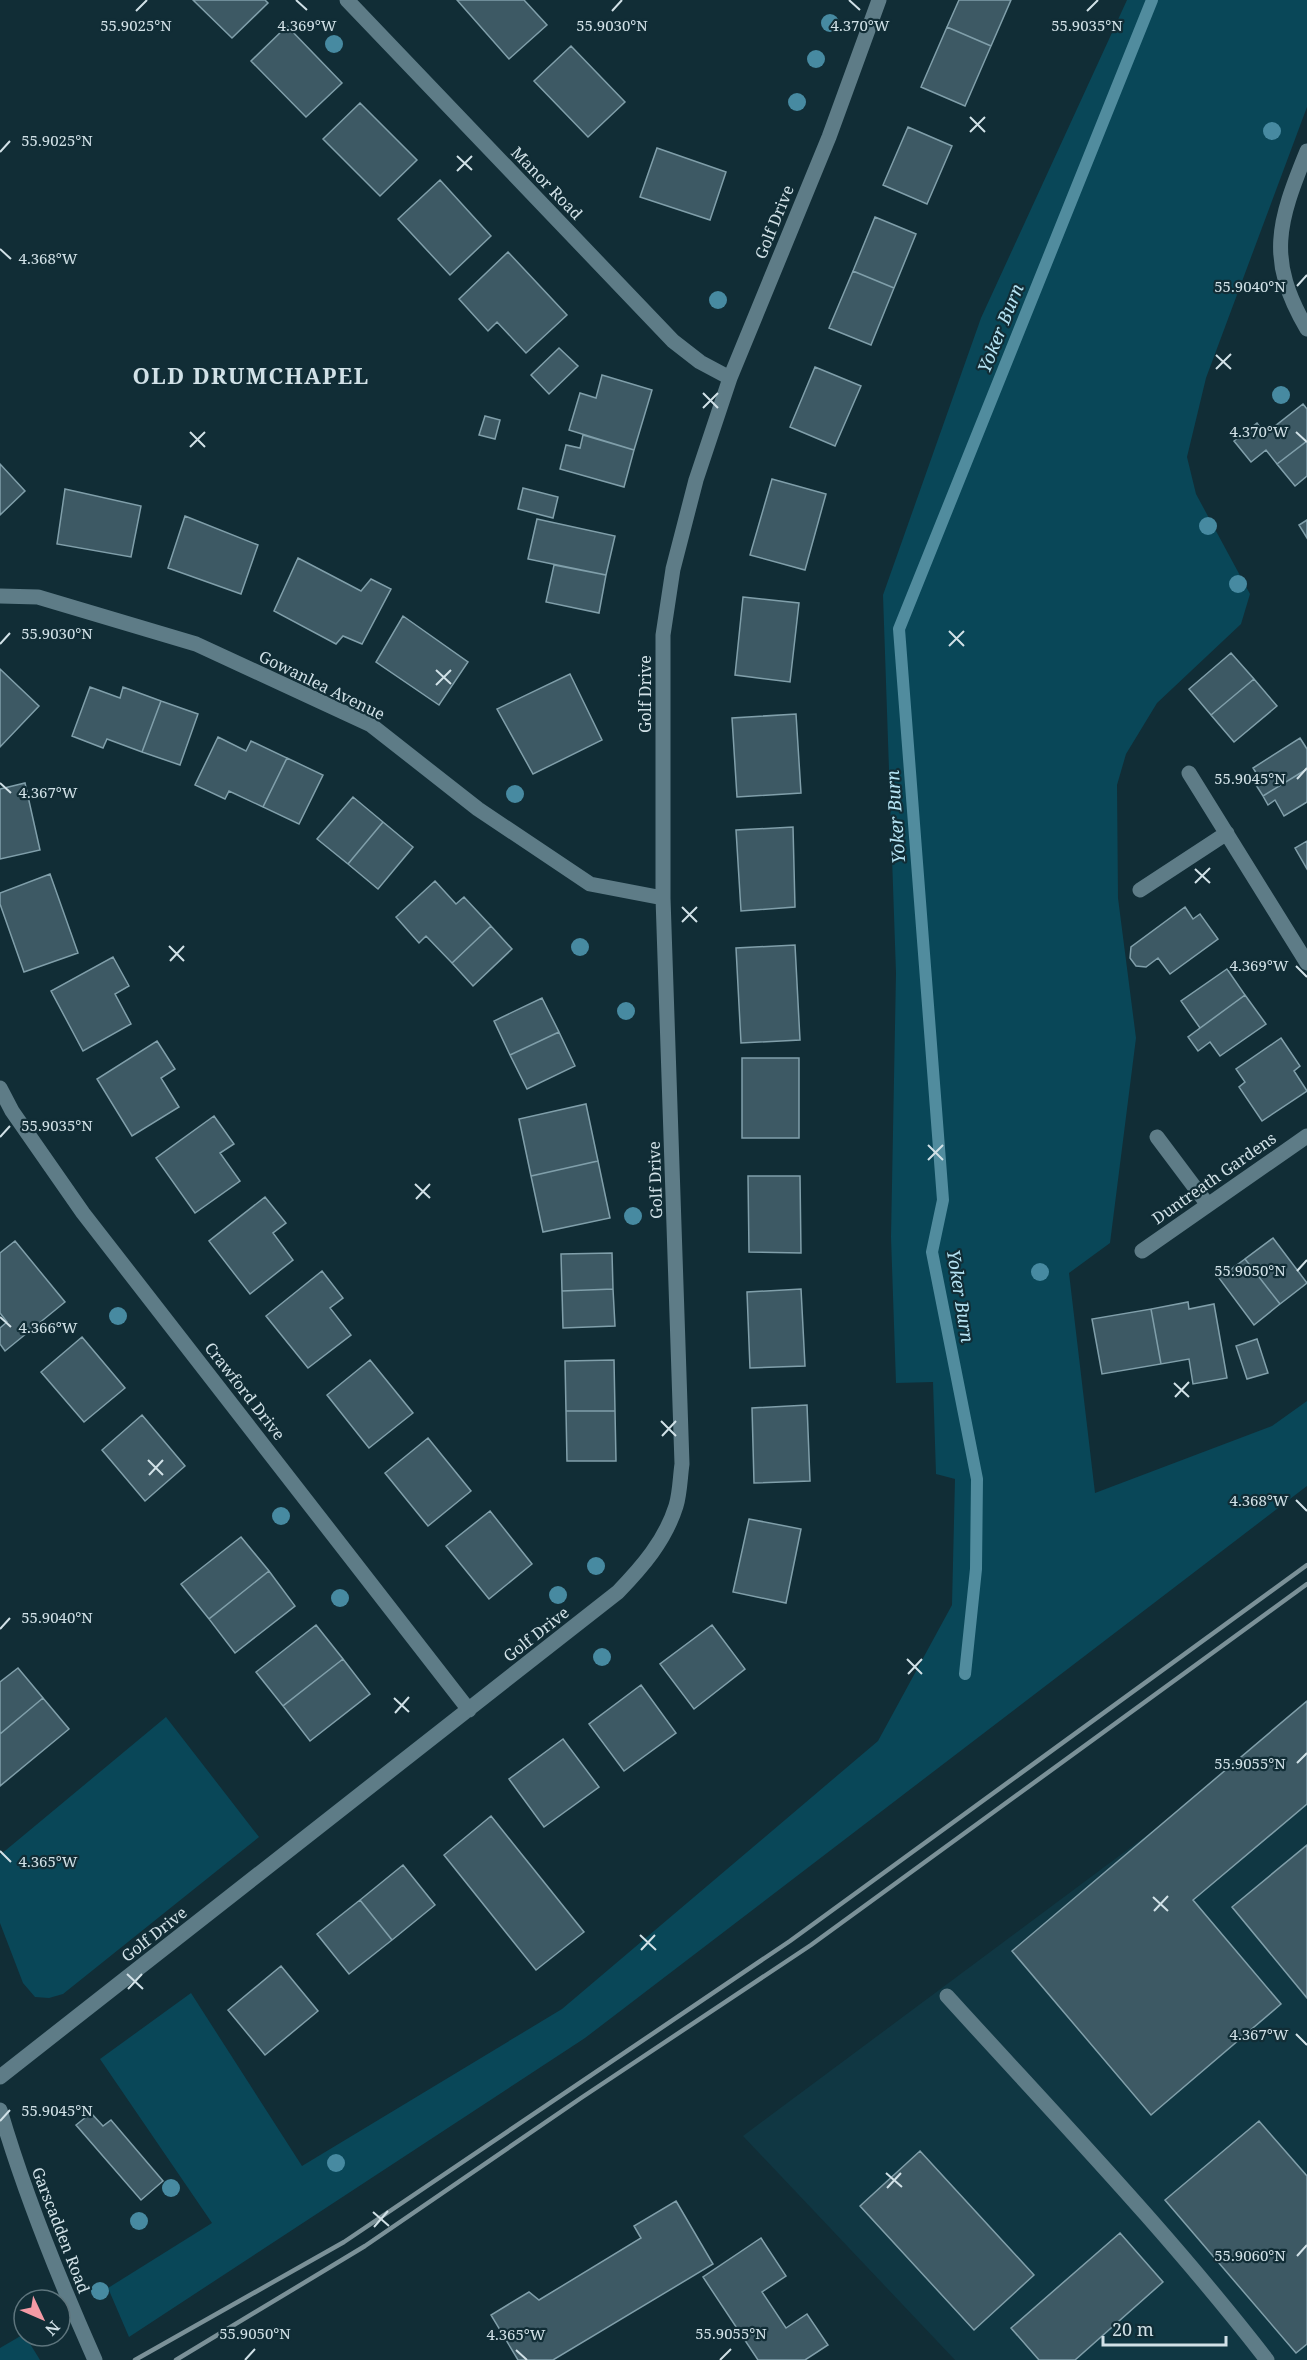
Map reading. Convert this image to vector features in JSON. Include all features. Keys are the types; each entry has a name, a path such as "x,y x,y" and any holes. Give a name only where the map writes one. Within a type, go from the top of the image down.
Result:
{"street":[{"name":"Manor Road","path":"347,0 673,341 700,362 730,378"},
{"name":"Golf Drive","path":"0,2077 618,1592 645,1563 660,1541 676,1506 682,1464 663,898 663,635 673,569 696,480 730,378 829,136 879,0"},
{"path":"1307,151 1284,213 1280,235 1283,273 1294,307 1307,329"},
{"name":"Gowanlea Avenue","path":"0,596 38,597 196,644 371,725 478,809 590,884 663,898"},
{"path":"1189,772 1307,963"},
{"path":"1140,890 1227,833"},
{"name":"Crawford Drive","path":"0,1088 12,1112 83,1213 469,1710"},
{"name":"Duntreath Gardens","path":"1142,1251 1307,1136"},
{"path":"1157,1137 1208,1205"},
{"path":"947,1996 1216,2294 1267,2360"},
{"name":"Garscadden Road","path":"0,2110 6,2153 95,2360"}],"shaded area":[{"path":"1127,0 1307,0 1307,107 1206,378 1187,457 1196,494 1250,594 1241,624 1157,703 1126,754 1117,785 1118,898 1136,1038 1110,1243 1069,1273 1095,1493 1272,1426 1307,1401 1307,1486 585,2038 129,2337 108,2288 212,2223 100,2059 191,1993 302,2166 562,2009 878,1741 952,1605 955,1479 936,1474 933,1382 896,1383 891,1237 896,973 883,595 981,318"},
{"path":"1307,1716 1307,2360 955,2360 743,2136"},
{"path":"166,1717 259,1837 63,1994 49,1998 35,1997 23,1983 0,1923 0,1855"},
{"path":"12,2341 12,2348 33,2348 40,2360 0,2360 0,2348"}],"building":[{"path":"193,0 265,0 268,3 232,38"},
{"path":"457,0 524,0 547,25 509,59"},
{"path":"959,0 1011,0 991,46 947,27"},
{"path":"287,26 342,83 306,117 251,61"},
{"path":"947,27 991,46 965,106 921,87"},
{"path":"571,46 625,102 588,137 534,81"},
{"path":"360,103 417,160 380,196 323,139"},
{"path":"908,127 952,146 927,204 883,185"},
{"path":"657,148 726,172 710,220 640,197"},
{"path":"440,180 491,236 450,275 398,219"},
{"path":"875,217 916,234 894,288 853,271"},
{"path":"508,252 567,315 526,353 497,322 488,331 459,299"},
{"path":"853,271 894,288 871,345 829,328"},
{"path":"559,348 578,366 549,394 531,375"},
{"path":"815,367 861,386 835,446 790,427"},
{"path":"602,375 652,390 634,450 569,430 580,393 596,398"},
{"path":"1303,404 1307,409 1307,441 1277,464 1266,450 1251,462 1234,441 1257,423 1265,434"},
{"path":"485,416 500,420 495,439 479,435"},
{"path":"583,435 634,450 624,487 560,469 566,445 580,448"},
{"path":"1307,441 1307,476 1295,486 1277,464"},
{"path":"0,464 25,491 0,515"},
{"path":"772,479 826,494 805,570 750,555"},
{"path":"523,488 558,497 553,518 518,509"},
{"path":"65,489 141,506 131,557 57,544"},
{"path":"185,516 258,545 241,594 168,568"},
{"path":"537,519 615,536 606,575 528,559"},
{"path":"1307,520 1307,538 1299,525"},
{"path":"298,558 361,591 371,579 391,589 362,644 343,636 336,644 274,611"},
{"path":"554,565 606,575 599,613 546,602"},
{"path":"743,597 799,603 790,682 735,675"},
{"path":"403,616 468,662 439,705 376,662"},
{"path":"1231,653 1254,679 1211,715 1189,689"},
{"path":"0,669 39,706 0,747"},
{"path":"570,674 602,740 533,774 497,709"},
{"path":"1254,679 1277,706 1234,742 1211,715"},
{"path":"90,687 120,698 123,687 161,701 142,752 107,739 103,748 72,736"},
{"path":"161,701 198,714 180,765 142,752"},
{"path":"796,714 801,793 737,797 732,718"},
{"path":"218,737 246,751 251,741 287,758 263,807 229,791 225,799 195,785"},
{"path":"1300,738 1307,749 1307,769 1263,796 1256,785 1262,782 1253,768"},
{"path":"287,758 323,775 299,824 263,807"},
{"path":"1307,769 1307,802 1284,816 1275,800 1268,805 1263,796"},
{"path":"25,783 40,850 0,859 0,789"},
{"path":"353,797 383,822 348,864 317,839"},
{"path":"383,822 413,847 378,889 348,864"},
{"path":"793,827 795,907 741,911 736,830"},
{"path":"1307,841 1307,869 1295,848"},
{"path":"50,874 78,953 24,972 0,904 0,893"},
{"path":"435,881 456,904 464,897 491,926 452,963 426,936 419,943 396,917"},
{"path":"1185,907 1193,919 1200,914 1218,939 1170,974 1158,958 1146,967 1136,966 1130,958 1131,947"},
{"path":"491,926 512,949 473,986 452,963"},
{"path":"795,945 800,1040 741,1043 736,948"},
{"path":"113,957 129,986 115,994 131,1024 83,1051 51,991"},
{"path":"1227,969 1245,995 1200,1028 1181,1001"},
{"path":"1245,995 1266,1024 1220,1056 1210,1042 1198,1051 1188,1037"},
{"path":"542,998 559,1032 510,1055 494,1021"},
{"path":"559,1032 575,1066 527,1089 510,1055"},
{"path":"1281,1038 1300,1066 1294,1071 1307,1091 1262,1121 1239,1087 1245,1082 1236,1069"},
{"path":"157,1041 175,1069 161,1078 179,1107 132,1136 97,1079"},
{"path":"742,1058 799,1058 799,1138 742,1138"},
{"path":"586,1104 598,1161 531,1176 519,1119"},
{"path":"214,1116 234,1144 220,1153 240,1181 195,1213 156,1158"},
{"path":"598,1161 610,1218 543,1232 531,1176"},
{"path":"748,1176 800,1176 801,1253 749,1252"},
{"path":"265,1197 286,1223 273,1233 293,1260 250,1294 209,1241"},
{"path":"1273,1238 1307,1283 1280,1304 1245,1259"},
{"path":"15,1241 65,1302 5,1351 0,1344 0,1328 7,1322 0,1313 0,1253"},
{"path":"612,1253 613,1289 562,1291 561,1254"},
{"path":"1245,1259 1280,1304 1254,1325 1219,1278"},
{"path":"322,1271 343,1298 330,1308 351,1335 308,1368 266,1316"},
{"path":"613,1289 615,1326 563,1328 562,1291"},
{"path":"801,1289 805,1366 750,1368 747,1292"},
{"path":"1188,1302 1189,1309 1214,1304 1227,1378 1193,1384 1189,1359 1161,1364 1151,1309"},
{"path":"1151,1309 1161,1364 1102,1374 1092,1319"},
{"path":"82,1337 125,1388 84,1422 41,1372"},
{"path":"1257,1339 1268,1373 1247,1379 1236,1346"},
{"path":"370,1360 413,1413 369,1448 327,1395"},
{"path":"614,1360 615,1411 566,1411 565,1361"},
{"path":"807,1405 810,1481 754,1483 752,1408"},
{"path":"566,1411 615,1411 616,1461 567,1461"},
{"path":"142,1415 185,1466 145,1501 102,1450"},
{"path":"428,1438 471,1491 428,1526 385,1473"},
{"path":"490,1511 532,1564 489,1599 446,1546"},
{"path":"749,1519 801,1529 786,1603 733,1592"},
{"path":"241,1537 269,1571 209,1619 181,1584"},
{"path":"269,1571 295,1606 235,1653 209,1619"},
{"path":"316,1625 343,1659 283,1706 256,1672"},
{"path":"712,1625 745,1669 694,1709 660,1664"},
{"path":"343,1659 370,1694 310,1741 283,1706"},
{"path":"18,1668 43,1698 0,1734 0,1682"},
{"path":"641,1685 676,1733 624,1771 589,1724"},
{"path":"43,1698 69,1729 0,1786 0,1734"},
{"path":"1307,1701 1307,1804 1193,1900 1281,2004 1151,2115 1012,1951"},
{"path":"563,1739 599,1787 544,1827 509,1779"},
{"path":"491,1816 584,1932 536,1970 444,1855"},
{"path":"1307,1845 1307,1998 1232,1907"},
{"path":"403,1865 435,1905 392,1940 360,1900"},
{"path":"360,1900 392,1940 349,1974 317,1934"},
{"path":"281,1966 318,2011 265,2055 228,2010"},
{"path":"91,2113 103,2126 111,2120 163,2181 141,2200 76,2125"},
{"path":"1259,2121 1307,2176 1307,2344 1296,2353 1165,2200"},
{"path":"920,2151 1034,2275 974,2330 860,2206"},
{"path":"676,2201 713,2264 553,2360 518,2360 491,2315 529,2292 539,2300 641,2238 634,2226"},
{"path":"1120,2233 1163,2282 1075,2360 1039,2360 1011,2328"},
{"path":"761,2238 786,2276 762,2292 786,2328 807,2314 828,2345 805,2360 758,2360 703,2277"}],"waterway":[{"name":"Yoker Burn","path":"965,1674 976,1569 977,1479 932,1252 943,1200 899,629 1152,0"}],"railway":[{"path":"135,2360 344,2242 790,1941 1307,1565"},
{"path":"176,2360 365,2246 581,2098 811,1945 1307,1584"}],"district":[{"name":"OLD DRUMCHAPEL","path":"251,375"}]}
